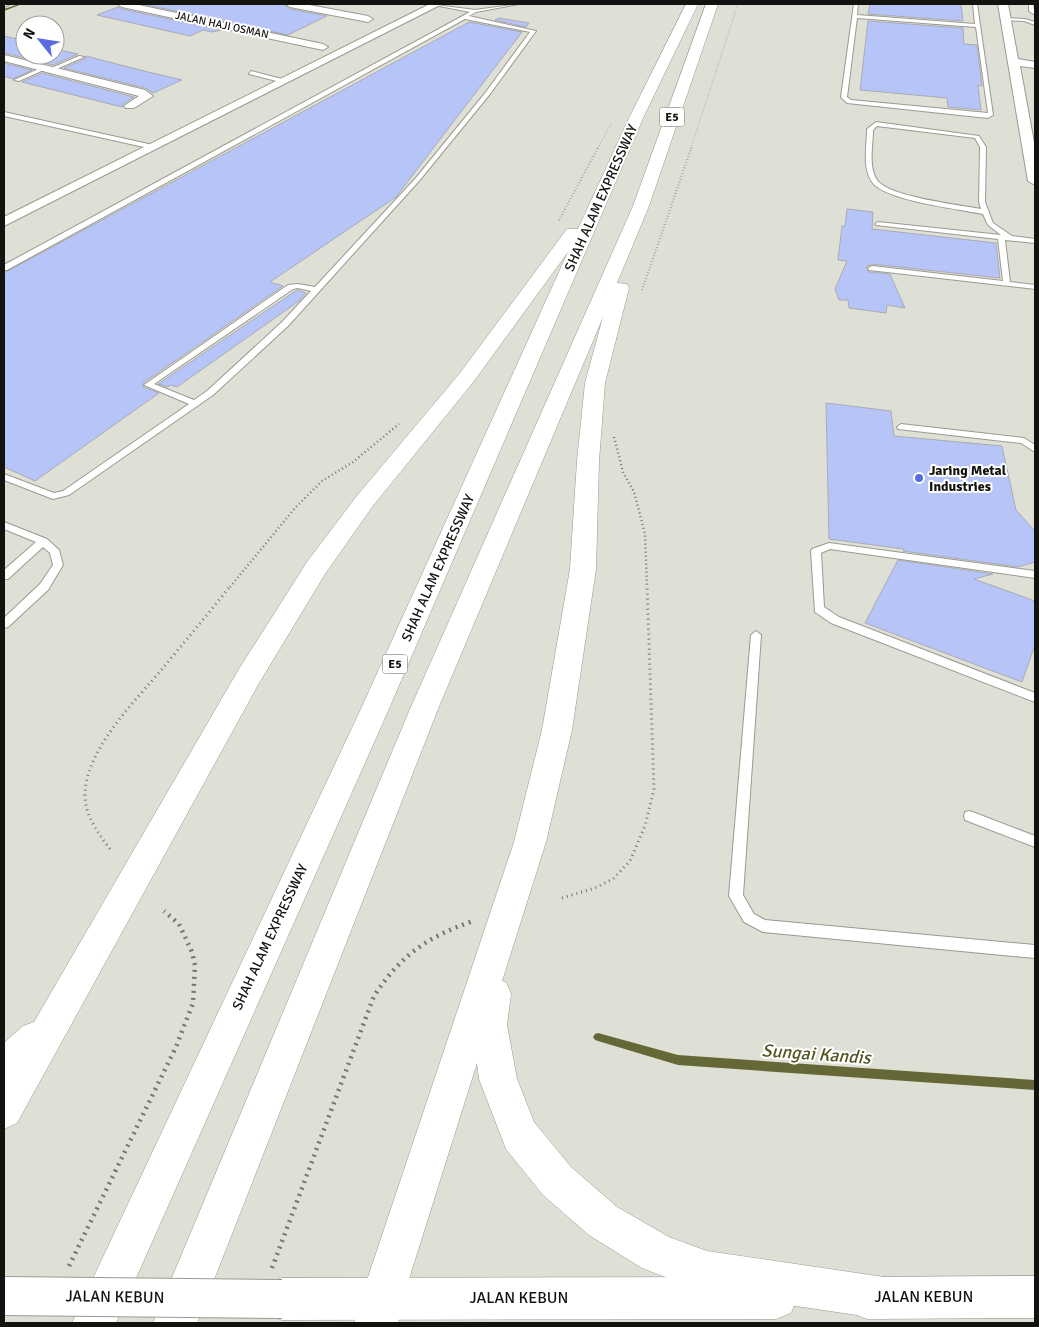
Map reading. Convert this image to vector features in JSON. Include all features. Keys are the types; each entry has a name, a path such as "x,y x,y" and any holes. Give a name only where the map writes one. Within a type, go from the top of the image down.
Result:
{"main road":[{"name":"SHAH ALAM EXPRESSWAY","path":"94,1323 374,711 636,116 692,4"},
{"name":"E5","path":"175,1323 424,709 641,206 712,4"},
{"path":"4,1110 249,676 316,568 364,502 467,377 606,184"},
{"path":"379,1311 486,932 530,842 557,730 583,569 588,461 595,382 641,206"},
{"path":"486,932 489,1025 498,1079 520,1134 557,1181 603,1221 657,1253 707,1272 884,1298"},
{"path":"4,1068 54,1022"},
{"name":"JALAN KEBUN","path":"4,1296 275,1288 379,1311 884,1298 1035,1297"}],"street":[{"name":"JALAN HAJI OSMAN","path":"122,4 323,47"},
{"path":"290,4 368,19"},
{"path":"4,222 436,4"},
{"path":"1003,4 1015,62 1035,182"},
{"path":"330,21 360,5"},
{"path":"202,34 221,25"},
{"path":"4,58 144,93 147,96 130,106"},
{"path":"1015,62 1035,65"}],"lane":[{"path":"431,4 475,10 516,4"},
{"path":"856,4 844,97 849,102 988,116 990,114 975,4"},
{"path":"1031,4 1031,11 1035,14"},
{"path":"4,268 475,10"},
{"path":"854,16 978,26"},
{"path":"4,477 53,496 66,493 210,393 285,324 417,180 488,93 533,31 464,17"},
{"path":"1006,19 1025,20 1035,24"},
{"path":"17,80 81,57"},
{"path":"251,73 284,81"},
{"path":"4,114 153,147"},
{"path":"985,212 920,200 888,191 875,184 870,171 870,129 876,124 961,134 976,138 983,147 982,202 985,212 990,224 1010,238"},
{"path":"878,224 1035,241"},
{"path":"1001,237 1007,284"},
{"path":"872,268 1035,287"},
{"path":"195,403 149,388 148,386 291,287 298,286 317,290"},
{"path":"901,427 1024,441 1035,449"},
{"path":"4,525 43,542 55,552 58,565 44,587 4,624"},
{"path":"4,576 43,542"},
{"path":"1035,574 828,546 816,551 819,609 835,620 1035,698"},
{"path":"756,635 736,896 749,918 763,926 1035,952"},
{"path":"970,816 1035,842"}],"path":[{"path":"640,293 676,195 738,4"},
{"path":"559,221 614,118"},
{"path":"110,849 88,815 85,798 86,778 94,759 112,730 295,508 322,481 353,462 400,424"},
{"path":"562,898 611,880 625,870 645,826 654,789 645,534 634,492 623,472 616,451 613,432"},
{"path":"67,1272 176,1047 193,1003 195,965 192,952 179,924 164,910"},
{"path":"275,1288 374,996 388,974 412,949 443,931 486,932"}],"building":[{"path":"142,4 283,4 290,9 327,16 288,35"},
{"path":"870,4 961,4 963,21 868,14"},
{"path":"118,7 222,30 211,32 203,30 190,36 97,15"},
{"path":"499,18 529,23 526,27 495,20"},
{"path":"868,21 963,28 964,44 977,45 982,86 978,85 981,110 948,107 947,98 860,90"},
{"path":"469,22 522,32 396,197 270,282 283,286 143,383 143,387 159,393 35,481 4,467 4,273"},
{"path":"4,36 15,39 15,56 4,53"},
{"path":"65,51 78,54 65,60"},
{"path":"86,56 182,80 153,93 145,88 64,68 85,59"},
{"path":"4,63 32,70 13,79 4,76"},
{"path":"42,73 134,97 123,104 122,107 22,82"},
{"path":"847,209 873,212 872,229 996,243 1000,278 871,264 866,267 869,272 890,274 905,308 887,305 886,313 849,308 848,300 839,300 835,289 847,261 838,260 842,226 845,226"},
{"path":"297,290 306,293 299,301 177,387 158,384"},
{"name":"Jaring Metal Industries","path":"826,403 891,411 894,436 1002,446 1016,510 1035,531 1035,562 1018,567 829,539"},
{"path":"898,560 993,574 974,579 1035,601 1035,645 1022,682 865,623"}],"waterway":[{"path":"4,10 21,4"},
{"name":"Sungai Kandis","path":"598,1037 678,1060 1035,1085"}],"place":[{"name":"Jaring Metal Industries","path":"919,478"}]}
